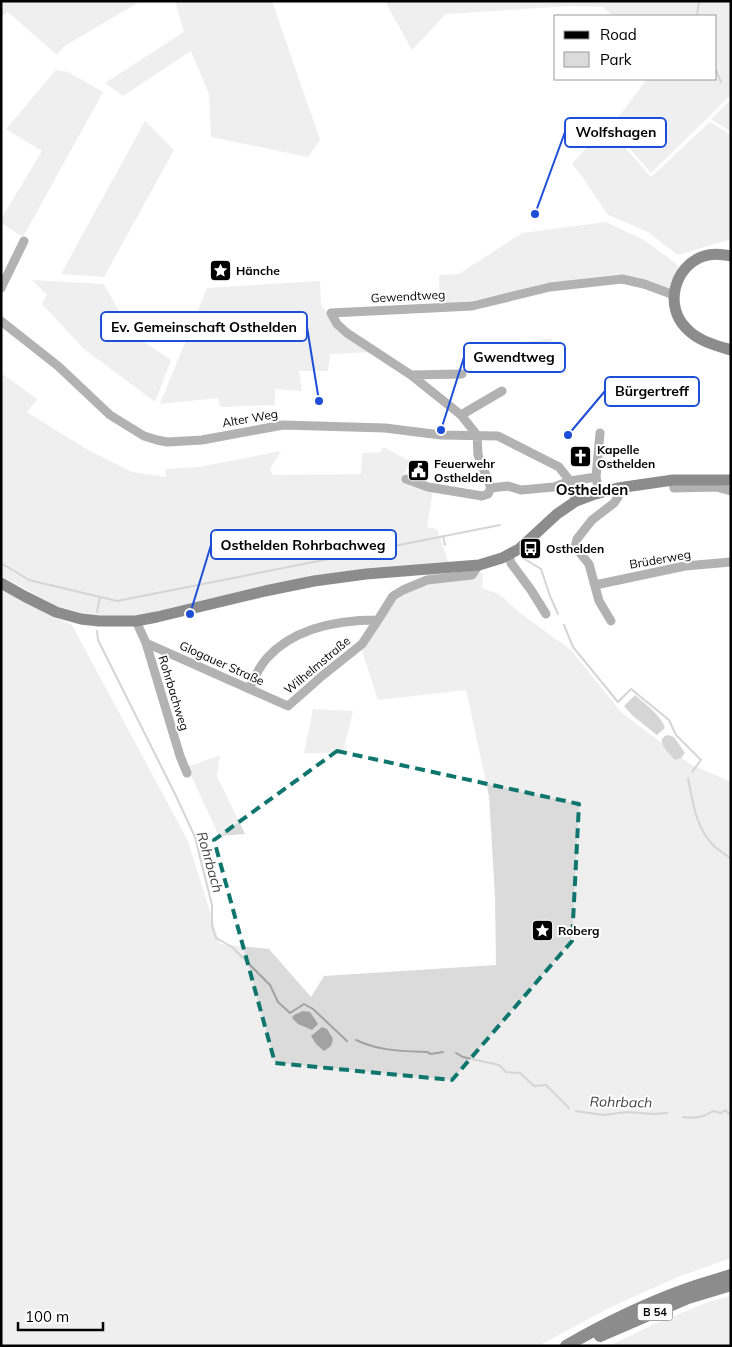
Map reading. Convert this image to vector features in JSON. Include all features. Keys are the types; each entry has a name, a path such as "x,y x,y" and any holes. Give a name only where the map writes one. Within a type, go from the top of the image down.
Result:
{"highway":[{"name":"B 54","path":"566,1346 597,1328 641,1308 686,1290 731,1276"},
{"name":"B 54","path":"583,1346 644,1316 688,1298 731,1285"}],"main road":[{"path":"731,256 712,254 690,264 679,277 674,294 676,312 685,328 700,339 731,350"},
{"path":"1,583 56,612 81,619 136,621 157,618 265,591 314,582 366,574 479,565 492,562 519,549 557,514 576,501 599,492 672,480 731,480"}],"street":[{"path":"1,288 24,241"},
{"name":"Gewendtweg","path":"477,435 461,415 411,375 347,332 337,324 331,313 472,306 550,286 622,279 674,294"},
{"name":"Alter Weg","path":"1,321 58,366 110,415 144,436 156,440 167,442 202,440 283,425 385,428 441,434 498,436 560,467 570,481 576,501"},
{"path":"411,375 462,374"},
{"path":"461,415 502,391"},
{"path":"599,492 596,477 600,433"},
{"path":"406,479 428,487 482,496 488,494 491,488 478,455 477,435"},
{"path":"491,488 508,486 521,490 554,488 570,481 596,477"},
{"path":"672,480 674,488 716,487 731,491"},
{"path":"610,621 599,601 589,564 575,547 577,539 592,520 614,503 618,497 618,488"},
{"path":"508,555 511,563 546,614"},
{"name":"Brüderweg","path":"595,584 685,566 731,562"},
{"name":"Wilhelmstraße","path":"288,706 362,644 393,596 427,580 472,575 479,565"},
{"path":"249,689 258,671 268,658 286,642 304,632 359,620 378,620"},
{"name":"Rohrbachweg","path":"136,621 146,643 180,756 187,773"},
{"name":"Glogauer Straße","path":"146,643 288,706"}],"highlighted area":[{"path":"337,751 579,804 572,941 452,1080 275,1063 214,840"}],"green space":[{"path":"1,1 141,1 63,47 57,55 8,12 1,17"},
{"path":"175,1 272,1 320,140 308,157 211,137 209,94 191,51 123,96 105,83 184,32"},
{"path":"385,1 731,1 731,95 651,173 611,127 646,80 717,80 717,15 612,15 602,7 571,6 446,14 412,50"},
{"path":"56,70 68,72 103,92 23,237 1,223 1,219 42,151 6,129"},
{"path":"731,99 731,132 711,119"},
{"path":"145,121 174,150 104,277 61,274"},
{"path":"710,122 731,135 731,239 678,255 648,232 608,215 572,164 606,126 651,177"},
{"path":"606,222 644,240 677,264 678,268 669,289 620,274 548,283 470,301 440,304 439,275 459,274 522,233"},
{"path":"32,280 104,284 131,333 171,360 155,402 84,349 42,304 47,295"},
{"path":"320,281 321,304 336,327 371,352 330,354 328,371 299,371 302,391 275,389 275,405 220,407 218,398 160,404 207,288"},
{"path":"552,338 555,355 514,361 511,344"},
{"path":"1,373 37,399 27,412 88,450 132,472 166,477 165,469 199,467 281,451 270,469 273,475 361,474 362,453 381,452 382,448 410,461 402,480 433,490 427,527 437,529 453,575 483,573 482,588 499,594 520,613 571,650 622,713 690,764 731,782 731,1258 678,1277 613,1306 538,1346 1,1346 1,708 3,708 1,706 1,587 38,609 72,625 188,841 220,944 269,949 311,997 324,976 496,965 495,897 489,796 466,690 378,700 360,645 393,595 428,577 424,566 263,587 265,597 250,601 249,592 165,612 116,619 93,616 57,606 1,576"},
{"path":"313,709 353,711 343,753 304,753"},
{"path":"220,755 217,776 245,834 219,836 187,767"},
{"path":"731,1296 731,1346 609,1346 650,1326 708,1302"}],"shaded area":[{"path":"635,695 663,723 665,728 657,735 633,716 624,706"},
{"path":"668,735 674,737 685,753 681,758 675,760 664,747 662,740"},
{"path":"303,1011 310,1012 318,1024 312,1030 298,1024 292,1018"},
{"path":"322,1027 327,1029 333,1039 331,1046 324,1051 311,1036"}],"waterway":[{"path":"697,15 699,1"},
{"path":"717,72 721,82"},
{"path":"1,563 29,580 117,601 500,525"},
{"path":"443,536 445,545"},
{"path":"523,558 541,569 558,614"},
{"name":"Rohrbach","path":"97,612 100,597"},
{"path":"564,625 573,647 618,702 631,689 669,720 676,735 701,760 692,772"},
{"name":"Rohrbach","path":"97,631 98,640 195,837 212,905 212,926 216,938 232,947 270,985 278,1002 290,1013 304,1004 313,1009 347,1041"},
{"path":"688,778 696,815 703,832 715,847 731,859"},
{"name":"Rohrbach","path":"356,1040 391,1050 427,1052 431,1054 443,1052"},
{"name":"Rohrbach","path":"456,1053 463,1057 499,1065 506,1072 520,1073 534,1086 546,1085 569,1108"},
{"name":"Rohrbach","path":"683,1117 699,1117 713,1111 721,1113 725,1110 731,1115"},
{"name":"Rohrbach","path":"576,1111 603,1115 627,1112 667,1113"}],"place":[{"name":"Wolfshagen","path":"535,214"},
{"name":"Hänche","path":"220,270"},
{"name":"Ev. Gemeinschaft Osthelden","path":"319,401"},
{"name":"Gwendtweg","path":"441,430"},
{"name":"Bürgertreff","path":"568,435"},
{"name":"Kapelle Osthelden","path":"581,456"},
{"name":"Feuerwehr Osthelden","path":"418,470"},
{"name":"Osthelden","path":"530,548"},
{"name":"Osthelden Rohrbachweg","path":"190,614"},
{"name":"Roberg","path":"542,930"}],"district":[{"name":"Osthelden","path":"592,489"}]}
